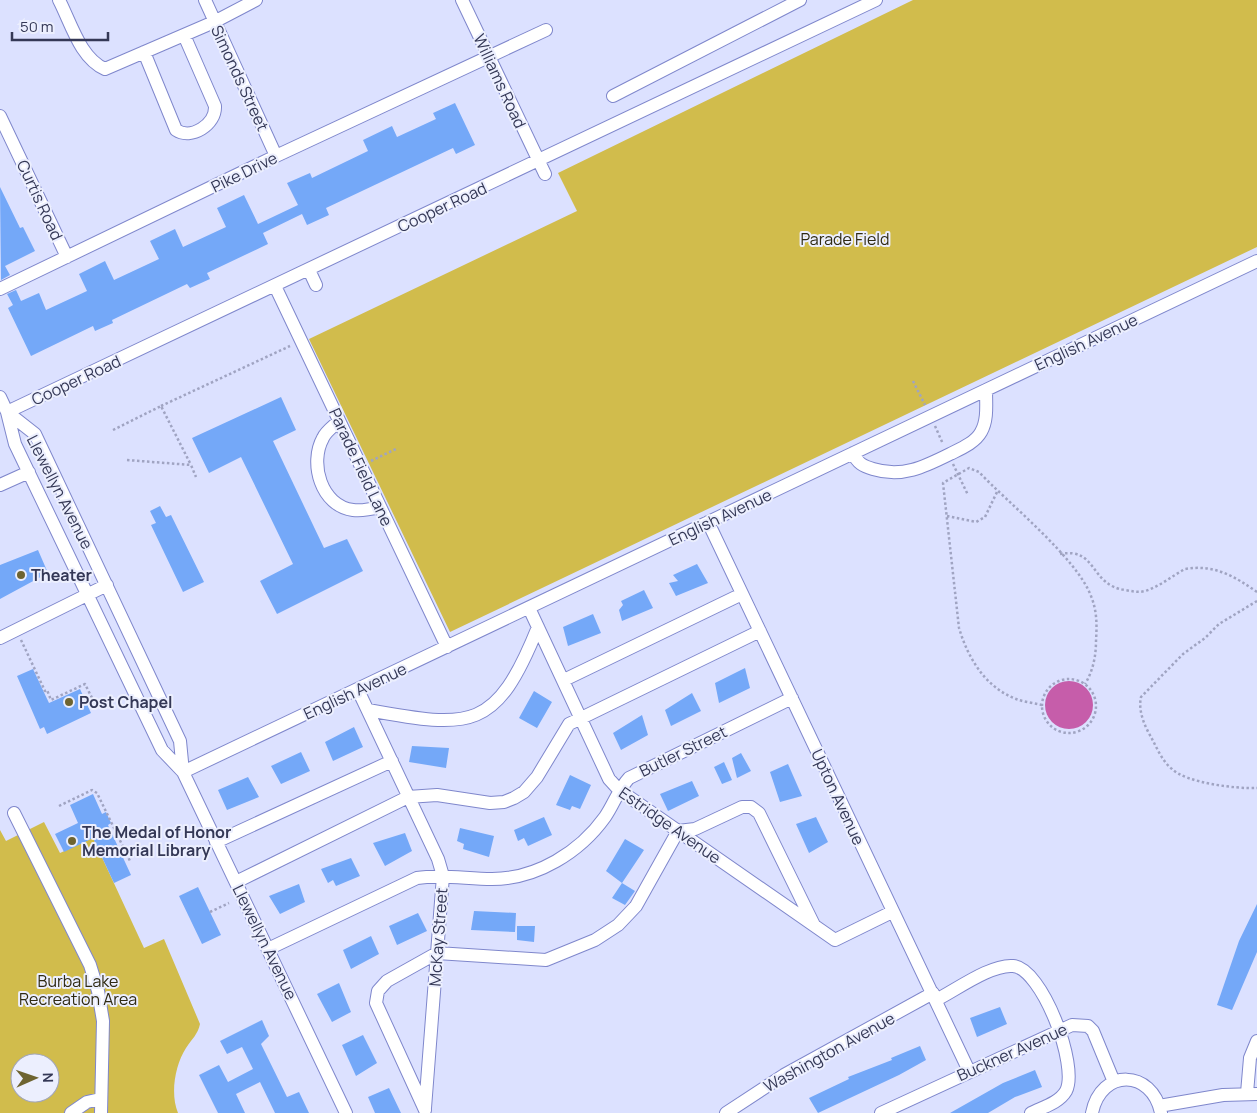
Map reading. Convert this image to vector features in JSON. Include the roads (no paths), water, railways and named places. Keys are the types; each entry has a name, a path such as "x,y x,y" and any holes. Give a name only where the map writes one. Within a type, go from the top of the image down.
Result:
{"street":[{"path":"59,0 85,53 95,65 105,69 214,22 256,0"},
{"name":"Simonds Street","path":"205,0 276,156"},
{"name":"Williams Road","path":"462,0 545,174"},
{"path":"613,96 800,0"},
{"name":"Cooper Road","path":"7,412 876,0"},
{"name":"Pike Drive","path":"0,289 276,156 546,30"},
{"path":"144,52 176,130 182,134 189,134 210,123 215,116 215,106 184,35"},
{"name":"Curtis Road","path":"0,116 67,257"},
{"name":"English Avenue","path":"184,772 1257,261"},
{"path":"309,270 316,285"},
{"name":"Parade Field Lane","path":"275,286 447,647"},
{"path":"853,453 857,462 867,468 896,474 906,473 938,460 968,444 981,432 986,411 986,390"},
{"name":"Llewellyn Avenue","path":"0,398 7,412 15,444 162,750 184,772"},
{"name":"Llewellyn Avenue","path":"7,412 35,434 180,741 184,772 216,842 346,1113"},
{"path":"339,421 323,438 317,467 320,484 326,494 342,507 353,510 380,507"},
{"path":"0,485 29,472"},
{"name":"Upton Avenue","path":"708,522 969,1071"},
{"path":"0,638 107,585"},
{"path":"564,680 742,594"},
{"name":"Estridge Avenue","path":"528,608 564,680 609,779 618,790 835,940 892,912"},
{"path":"368,710 437,722 466,719 484,712 496,702 517,673 538,626"},
{"path":"236,882 408,796 437,795 490,803 504,802 514,798 524,792 537,777 569,724 760,631"},
{"name":"McKay Street","path":"358,690 443,876 425,1111"},
{"name":"Butler Street","path":"268,949 416,878 443,876 495,879 533,871 551,863 568,854 592,833 616,800 618,790 629,778 792,698"},
{"path":"216,842 392,761"},
{"path":"425,1111 376,1003 378,991 387,981 437,954 546,960 595,940 618,925 636,906 678,831 694,829 742,807 752,807 759,813 814,925"},
{"path":"14,814 90,966 98,991 102,1021 101,1113"},
{"name":"Washington Avenue","path":"726,1113 784,1075 935,997 993,970 1013,966 1024,969 1035,980 1059,1030 1069,1068 1070,1080 1059,1099 1031,1113"},
{"name":"Buckner Avenue","path":"881,1113 1059,1030 1080,1024 1093,1031 1114,1082"},
{"path":"1092,1113 1095,1100 1102,1089 1114,1082 1126,1079 1140,1082 1151,1089 1160,1109 1199,1098 1252,1093 1250,1058 1257,1041"},
{"path":"72,1113 87,1102 100,1100"}],"place":[{"name":"Theater","path":"21,575"},
{"name":"Post Chapel","path":"69,702"},
{"name":"The Medal of Honor Memorial Library","path":"72,841"}],"park label":[{"name":"Parade Field","path":"845,239"},
{"name":"Burba Lake Recreation Area","path":"78,990"}]}
